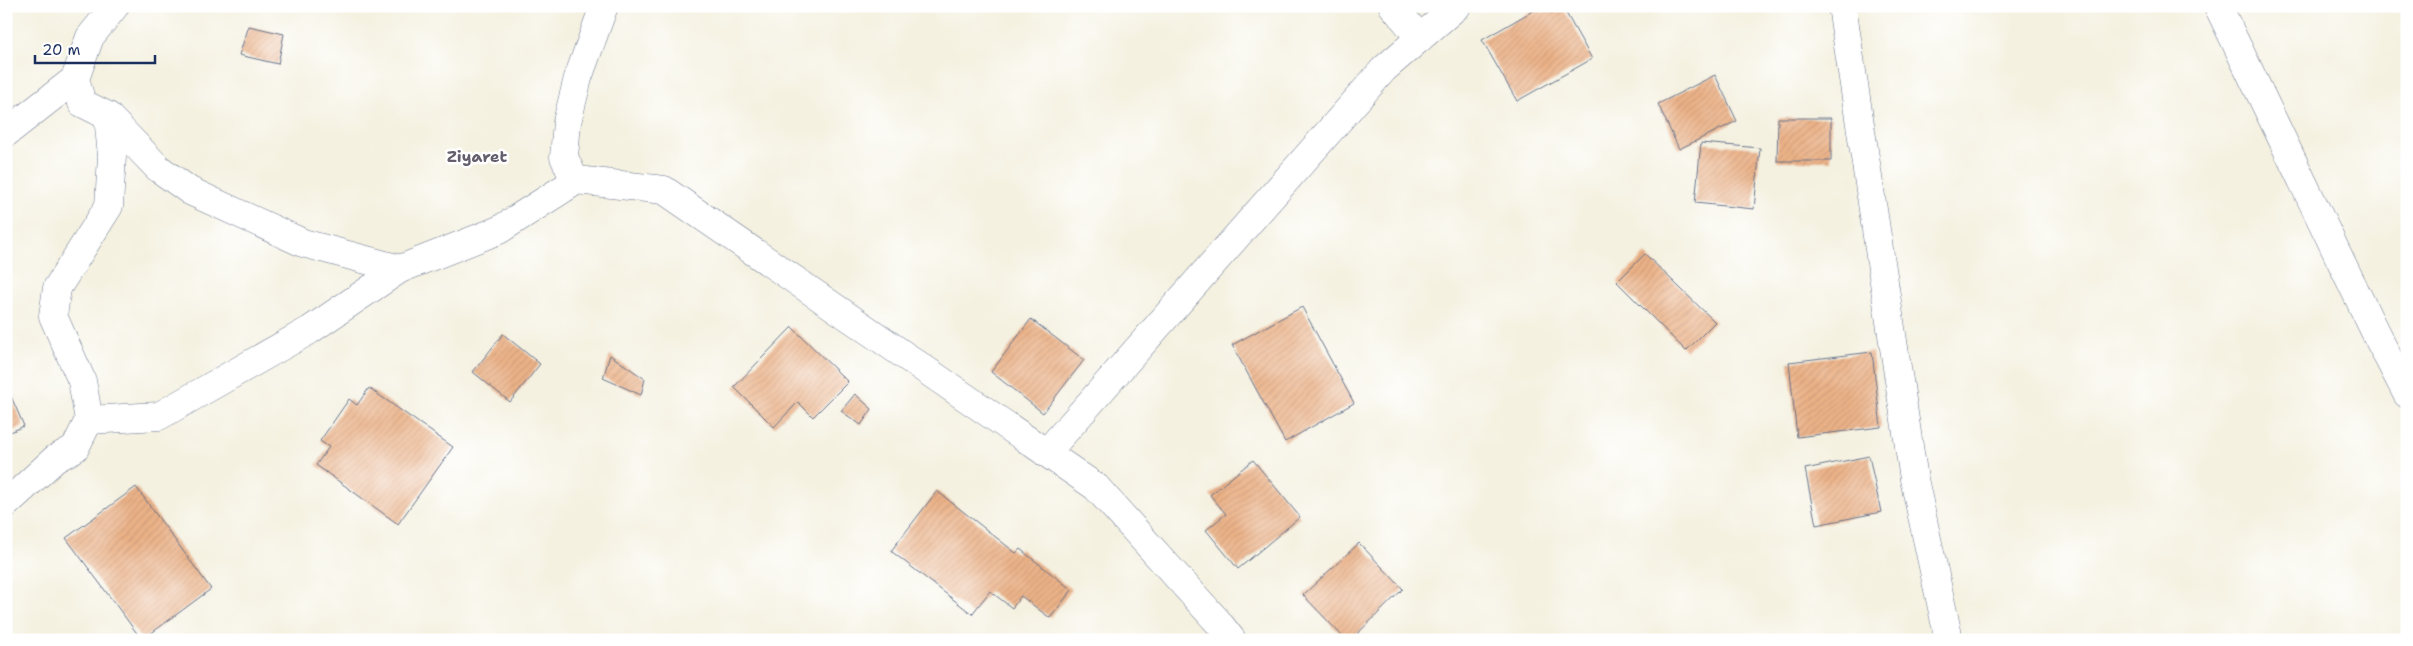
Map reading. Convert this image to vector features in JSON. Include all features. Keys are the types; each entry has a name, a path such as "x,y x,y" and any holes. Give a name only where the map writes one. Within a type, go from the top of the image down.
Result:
{"street":[{"path":"6,133 75,79 90,37 115,6"},
{"path":"575,181 564,157 567,122 578,78 604,6"},
{"path":"1393,6 1420,38"},
{"path":"1046,453 1384,70 1457,6"},
{"path":"1842,6 1914,479 1949,640"},
{"path":"2218,6 2376,334 2407,394"},
{"path":"75,79 82,103 108,116 158,168 190,191 303,243 400,270"},
{"path":"6,504 55,459 75,448 89,420 82,381 53,316 57,288 109,206 112,156 108,116"},
{"path":"89,420 160,416 310,330 400,270 498,230 575,181 664,190 1096,487 1232,640"}],"building":[{"path":"1541,6 1562,6 1592,59 1517,101 1482,40"},
{"path":"249,26 284,34 278,64 239,55"},
{"path":"1715,75 1737,121 1679,149 1658,104"},
{"path":"1778,118 1831,118 1831,161 1777,161"},
{"path":"1701,143 1760,148 1754,209 1695,203"},
{"path":"1645,254 1715,322 1686,351 1617,282"},
{"path":"1302,307 1354,403 1285,442 1232,345"},
{"path":"1031,319 1084,360 1043,413 991,372"},
{"path":"792,327 848,382 813,417 798,402 774,427 734,387"},
{"path":"503,334 540,364 510,402 473,372"},
{"path":"1872,352 1881,427 1797,437 1789,362"},
{"path":"610,355 645,379 641,395 603,378"},
{"path":"6,385 24,426 6,434"},
{"path":"369,388 453,447 398,524 316,465 329,447 320,441 349,399 357,405"},
{"path":"855,394 872,409 861,425 841,411"},
{"path":"1869,456 1881,512 1816,525 1805,469"},
{"path":"1253,460 1300,517 1238,569 1206,530 1226,514 1210,495"},
{"path":"136,487 211,589 142,640 66,538"},
{"path":"937,491 1016,553 1020,549 1072,590 1050,618 1021,596 1012,608 990,591 972,614 891,551"},
{"path":"1359,543 1403,589 1351,640 1346,640 1303,595"}],"district":[{"name":"Ziyaret","path":"477,156"}]}
